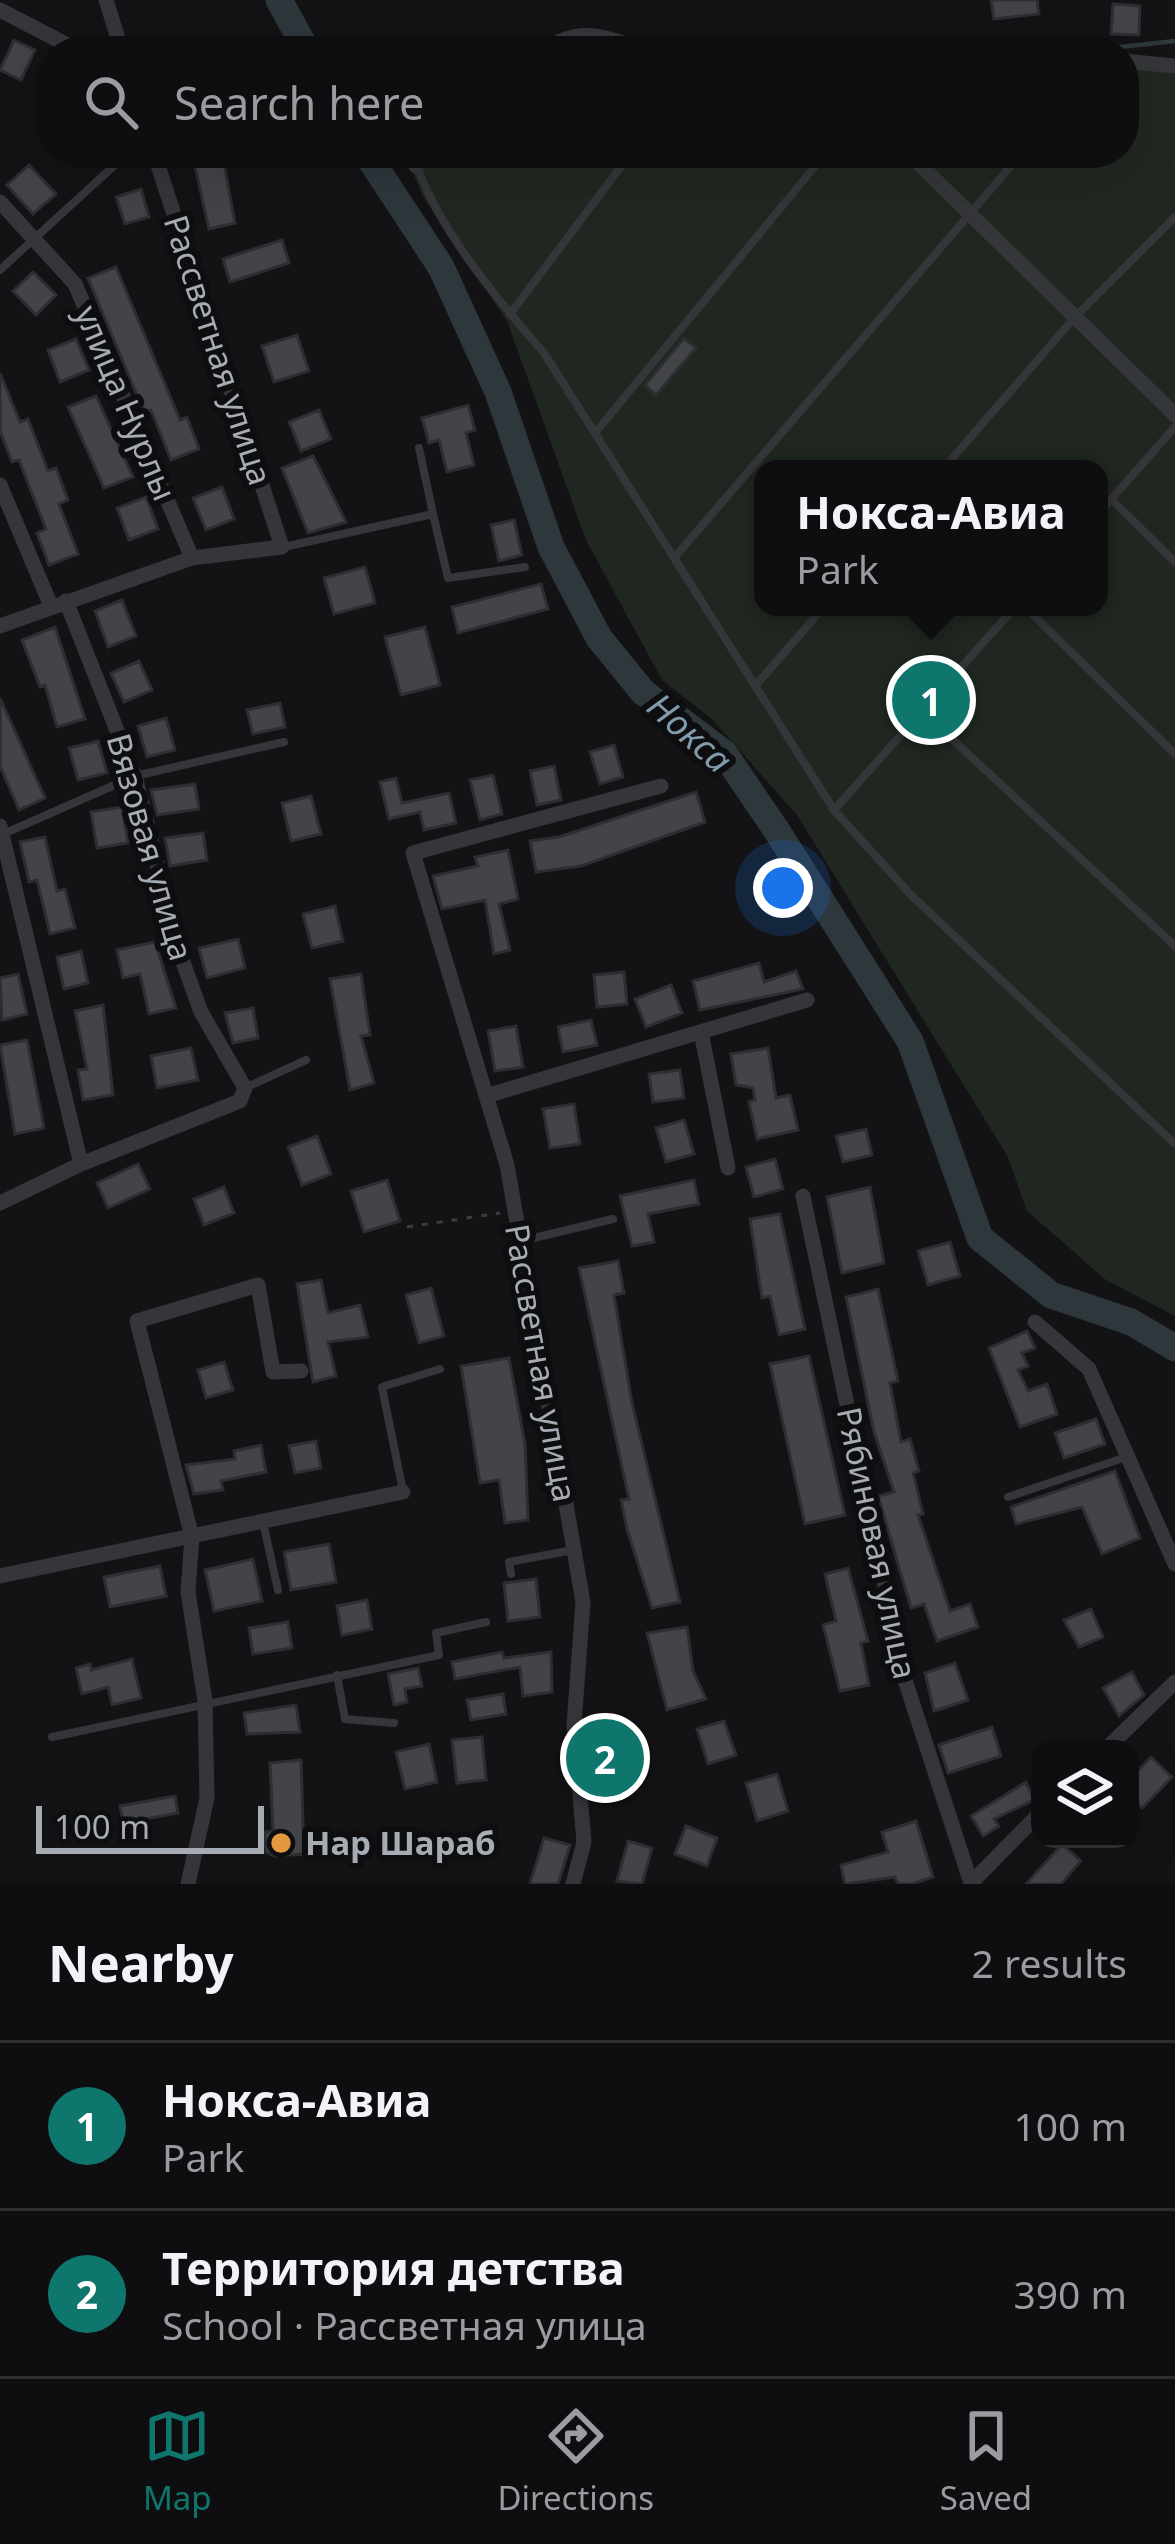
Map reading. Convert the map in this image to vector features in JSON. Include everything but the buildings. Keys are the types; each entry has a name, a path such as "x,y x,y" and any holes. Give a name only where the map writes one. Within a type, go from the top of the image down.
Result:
{"street":[{"path":"106,0 117,36"},
{"path":"0,10 51,36"},
{"path":"569,36 598,36"},
{"path":"1139,63 1175,66"},
{"name":"Рассветная улица","path":"159,168 282,548"},
{"path":"923,168 1175,416"},
{"name":"улица Нурлы","path":"0,202 76,284 192,558"},
{"name":"Вязовая улица","path":"0,484 135,776 179,951 201,1012 245,1088"},
{"path":"0,626 192,558 282,548"},
{"name":"Рассветная улица","path":"573,1884 584,1842 574,1725 583,1602 514,1210 486,1096 413,853 662,786"},
{"path":"1,832 81,1164"},
{"path":"486,1096 807,1000"},
{"path":"701,1032 728,1168"},
{"path":"0,1203 81,1164 239,1101 245,1088"},
{"name":"Рябиновая улица","path":"803,1196 905,1680 970,1884"},
{"path":"188,1884 207,1798 205,1701 188,1592 192,1537 137,1321 257,1285 273,1372 301,1371"},
{"path":"1035,1322 1089,1369 1175,1564"},
{"path":"0,1576 403,1492"},
{"path":"1115,1740 1175,1682"},
{"path":"970,1884 1031,1822"}],"lane":[{"path":"0,270 111,168"},
{"path":"417,168 429,198 510,314 544,353 834,810 910,894 1175,1144"},
{"path":"510,314 621,168"},
{"path":"595,433 814,168"},
{"path":"757,460 1008,168"},
{"path":"951,460 1075,317 1175,217"},
{"path":"1108,502 1175,427"},
{"path":"419,448 448,578 525,567"},
{"path":"674,557 754,463"},
{"path":"1111,499 1175,562"},
{"path":"282,548 433,514"},
{"path":"756,685 816,616"},
{"path":"834,810 925,714 1007,616"},
{"path":"1034,616 1175,754"},
{"path":"925,714 1175,946"},
{"path":"1,832 135,776 284,742"},
{"path":"245,1088 306,1060"},
{"path":"520,1241 613,1219"},
{"path":"403,1492 382,1387 440,1369"},
{"path":"1008,1497 1129,1456"},
{"path":"263,1522 278,1590"},
{"path":"511,1574 509,1562 574,1550"},
{"path":"52,1737 439,1655 436,1634 486,1622"},
{"path":"337,1675 345,1719 394,1723"}],"path":[{"path":"407,1227 514,1210"}],"shaded area":[{"path":"1139,57 1175,60 1175,1316 1106,1280 1027,1211 1008,1157 797,815 712,719 662,680 586,540 507,321 423,197 411,168 1139,168"}],"waterway":[{"name":"Нокса","path":"279,0 299,36"},
{"path":"1139,45 1175,41"},
{"name":"Нокса","path":"376,168 441,267 498,392 551,547 599,638 643,692 724,753 777,831 910,1041 980,1238 1051,1295 1131,1322 1175,1348"}],"place":[{"name":"Нокса-Авиа","path":"931,700"},
{"name":"Территория детства","path":"605,1758"},
{"name":"Нар Шараб","path":"281,1843"}]}
